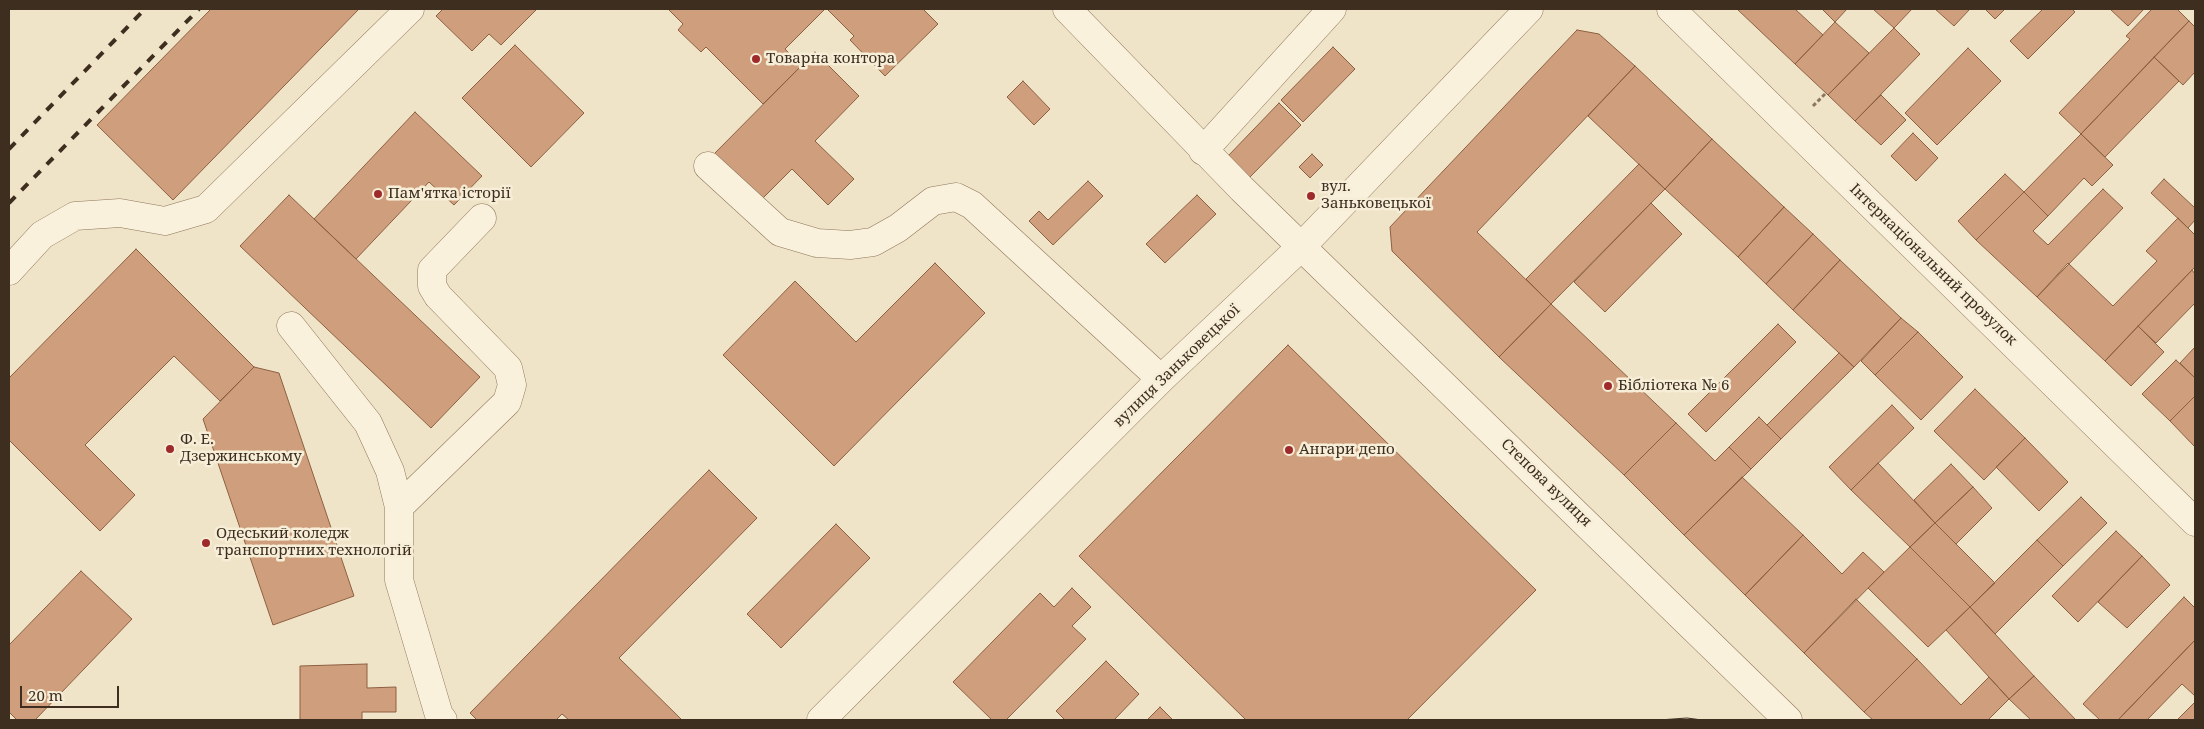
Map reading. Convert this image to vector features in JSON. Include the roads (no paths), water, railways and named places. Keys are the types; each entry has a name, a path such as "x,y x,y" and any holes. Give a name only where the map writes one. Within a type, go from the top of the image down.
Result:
{"street":[{"path":"9,271 42,235 75,216 120,213 165,221 206,209 410,9"},
{"name":"Степова вулиця","path":"1067,9 1204,151 1788,720"},
{"path":"1204,151 1332,9"},
{"name":"вулиця Заньковецької","path":"821,720 1162,379 1302,246 1529,9"},
{"name":"Інтернаціональний провулок","path":"1671,9 2195,522"},
{"path":"708,166 780,232 817,243 850,245 873,242 898,228 933,201 956,197 972,205 1162,379"},
{"path":"399,507 507,402 510,394 512,385 508,368 438,296 432,286 432,270 482,218"},
{"path":"291,326 368,423 390,471 399,507 399,580 440,715 444,720"}],"tram line":[{"path":"1659,720 1687,718 1702,720"}],"railway":[{"path":"9,149 145,9"},
{"path":"9,203 199,9"}],"place":[{"name":"Товарна контора","path":"756,59"},
{"name":"Пам'ятка історії","path":"378,194"},
{"name":"вул. Заньковецької","path":"1311,196"},
{"name":"Бібліотека № 6","path":"1608,386"},
{"name":"Ф. Е. Дзержинському","path":"170,449"},
{"name":"Ангари депо","path":"1289,450"},
{"name":"Одеський коледж транспортних технологій","path":"206,543"}]}
